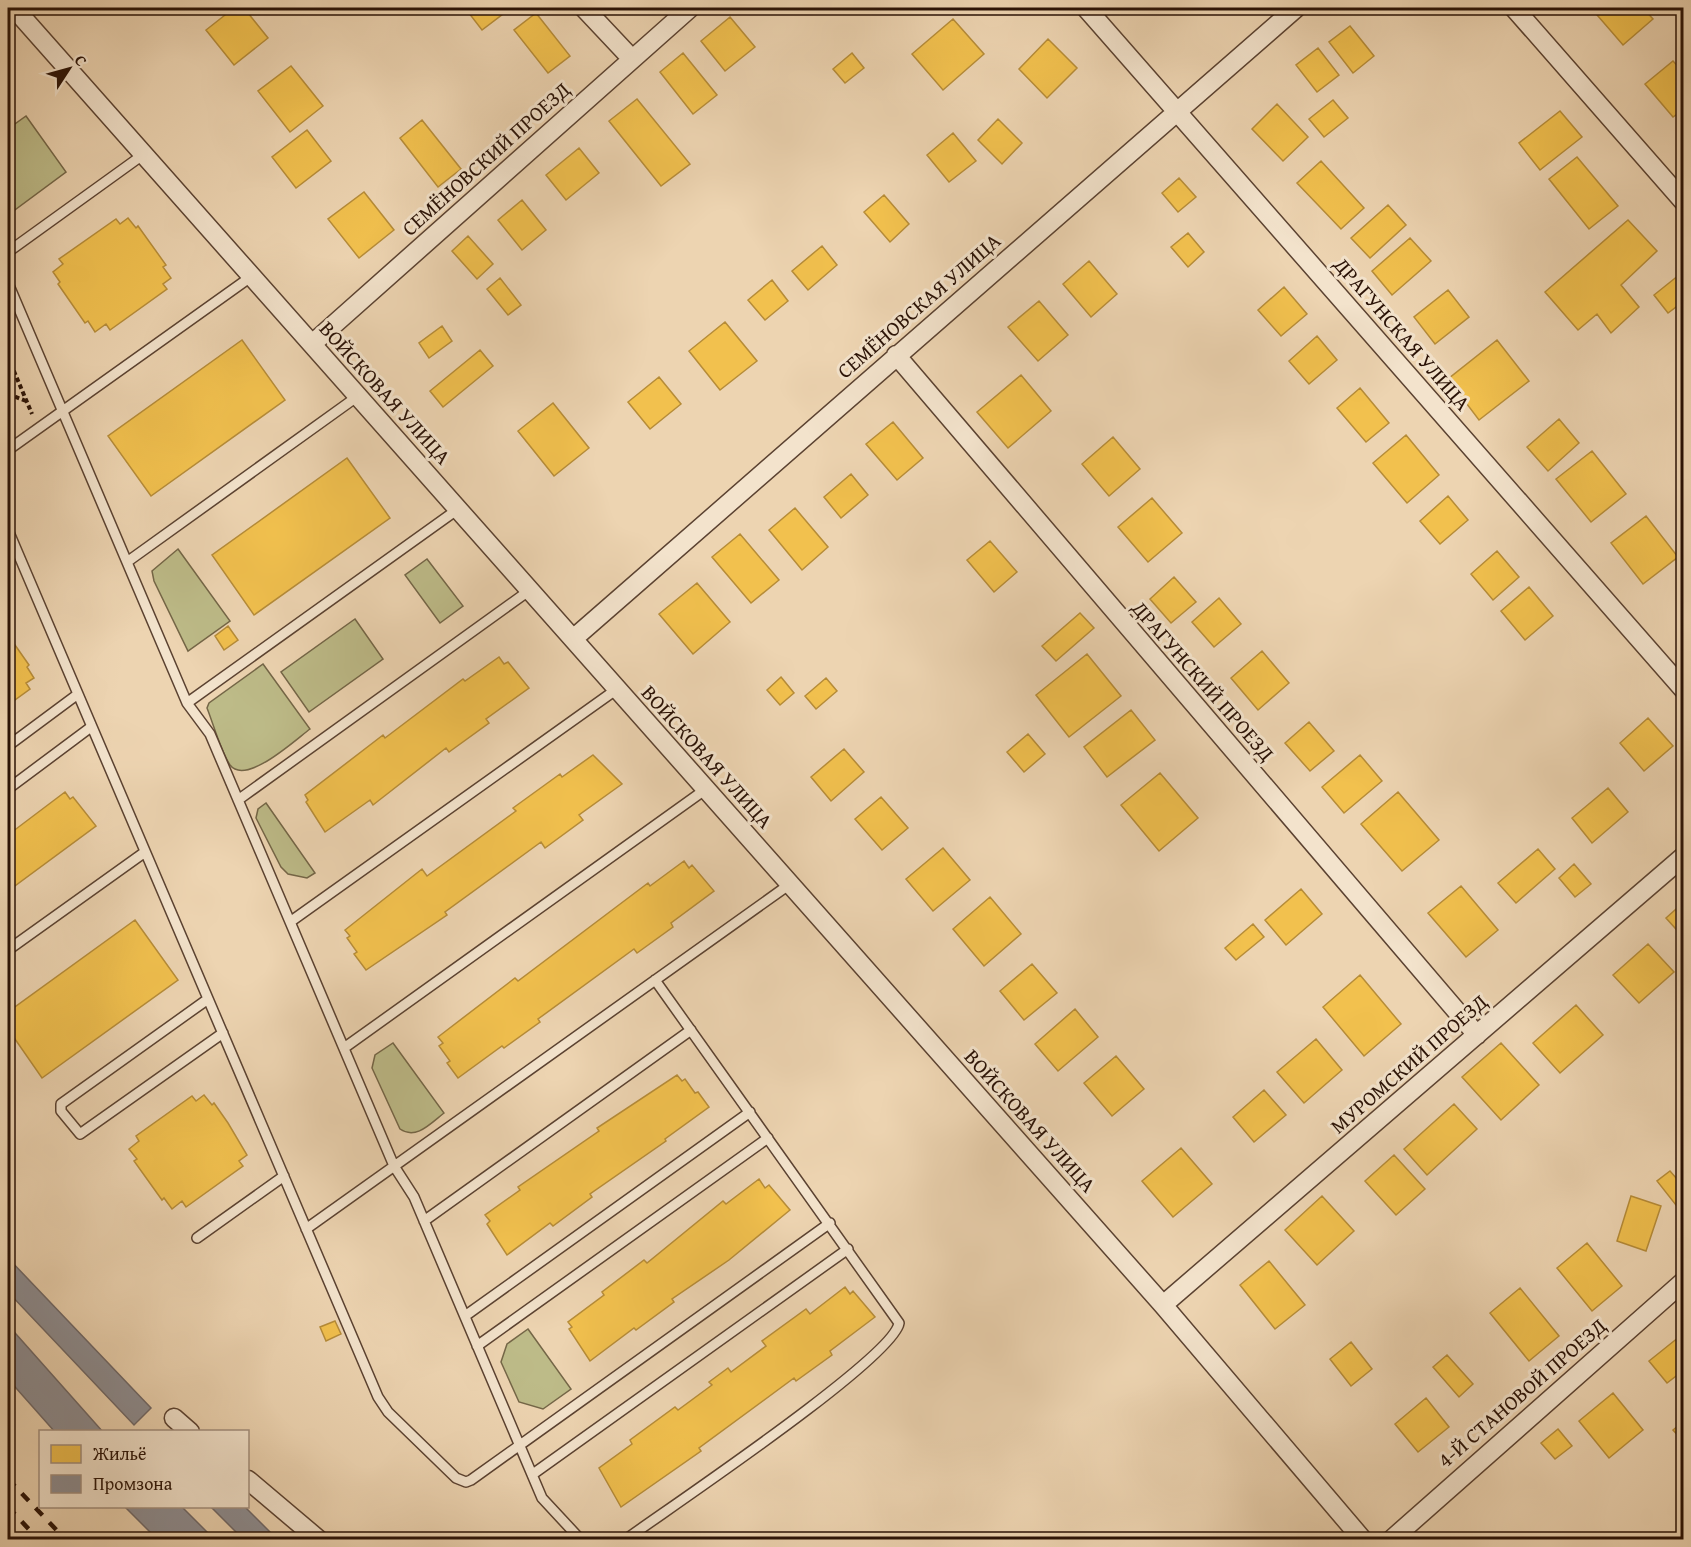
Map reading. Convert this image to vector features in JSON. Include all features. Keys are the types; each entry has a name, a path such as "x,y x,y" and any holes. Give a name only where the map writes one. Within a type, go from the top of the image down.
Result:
{"street":[{"name":"ВОЙСКОВАЯ УЛИЦА","path":"14,8 1163,1305 1363,1539"},
{"path":"584,8 632,59"},
{"name":"СЕМЁНОВСКИЙ ПРОЕЗД","path":"312,344 690,8"},
{"name":"ДРАГУНСКАЯ УЛИЦА","path":"1086,8 1683,690"},
{"name":"СЕМЁНОВСКАЯ УЛИЦА","path":"573,639 1296,8"},
{"path":"1514,8 1683,202"},
{"name":"ДРАГУНСКИЙ ПРОЕЗД","path":"896,355 1477,1035"},
{"name":"МУРОМСКИЙ ПРОЕЗД","path":"1163,1305 1683,855"},
{"name":"4-Й СТАНОВОЙ ПРОЕЗД","path":"1391,1539 1683,1281"},
{"path":"174,1418 189,1430"},
{"path":"249,1481 319,1539"}],"lane":[{"path":"8,252 144,154"},
{"path":"8,450 252,276"},
{"path":"8,283 187,703 210,734 394,1166 414,1197 546,1505 581,1539"},
{"path":"127,562 358,396"},
{"path":"187,703 458,509"},
{"path":"8,530 11,547 78,694 378,1397 388,1412 461,1481 471,1480 830,1224"},
{"path":"237,800 530,590"},
{"path":"290,922 617,689"},
{"path":"8,746 78,694"},
{"path":"8,789 92,727"},
{"path":"344,1048 706,789"},
{"path":"8,950 145,852"},
{"path":"306,1229 790,884"},
{"path":"625,1539 842,1384 894,1335 899,1323 655,980"},
{"path":"208,999 61,1104 59,1108 80,1134 223,1033"},
{"path":"424,1221 691,1030"},
{"path":"465,1316 750,1112"},
{"path":"477,1346 768,1138"},
{"path":"197,1238 284,1176"},
{"path":"533,1474 848,1249"}],"path":[{"path":"8,357 38,429"},
{"path":"8,394 26,401"}],"shaded area":[{"path":"26,116 66,172 8,215 8,129"},
{"path":"178,549 230,621 188,651 154,581 152,571"},
{"path":"427,559 463,606 440,623 405,575"},
{"path":"355,619 383,659 309,712 281,672"},
{"path":"263,664 310,729 258,766 247,770 237,770 230,765 220,745 207,708 209,703"},
{"path":"266,803 315,873 307,878 288,874 281,867 256,818 258,809"},
{"path":"393,1043 444,1113 417,1132 406,1132 400,1129 372,1068 375,1055"},
{"path":"528,1329 571,1389 543,1409 519,1402 501,1362 507,1344"}],"building: Жильё":[{"path":"234,8 244,8 268,38 234,65 206,30"},
{"path":"465,8 511,8 482,30"},
{"path":"1591,8 1643,8 1653,19 1623,45"},
{"path":"536,13 570,56 548,73 514,30"},
{"path":"730,17 755,47 725,71 701,41"},
{"path":"953,19 984,54 943,90 912,54"},
{"path":"1350,26 1374,56 1353,73 1329,42"},
{"path":"1048,39 1077,68 1047,98 1019,69"},
{"path":"1318,48 1339,75 1317,92 1296,65"},
{"path":"683,53 717,95 693,114 660,72"},
{"path":"852,53 864,68 845,83 833,69"},
{"path":"1673,61 1684,73 1684,109 1673,117 1645,84"},
{"path":"291,66 323,106 290,132 258,91"},
{"path":"637,99 690,164 661,186 609,121"},
{"path":"1333,100 1348,118 1324,137 1309,119"},
{"path":"1277,104 1308,137 1283,161 1252,129"},
{"path":"1560,111 1582,137 1540,170 1519,143"},
{"path":"998,119 1022,143 1002,164 978,140"},
{"path":"422,120 461,169 438,187 400,138"},
{"path":"307,130 331,161 296,188 272,157"},
{"path":"953,133 976,161 949,182 927,155"},
{"path":"579,148 599,173 566,200 546,175"},
{"path":"1577,157 1618,206 1589,229 1549,179"},
{"path":"1321,161 1364,208 1341,229 1297,183"},
{"path":"1179,178 1196,197 1178,212 1162,193"},
{"path":"364,192 394,230 359,258 328,219"},
{"path":"884,195 909,224 890,242 864,212"},
{"path":"522,200 546,230 522,250 498,220"},
{"path":"1388,205 1406,225 1370,258 1351,238"},
{"path":"128,218 136,228 138,226 166,265 163,267 171,278 163,284 167,289 110,330 106,324 95,332 88,321 85,323 58,284 60,282 53,272 63,264 59,259 116,219 120,224"},
{"path":"1628,220 1657,251 1621,285 1639,307 1611,333 1597,314 1578,330 1545,292"},
{"path":"1188,233 1204,252 1188,267 1171,247"},
{"path":"468,236 493,264 477,279 452,251"},
{"path":"1410,238 1431,261 1392,295 1372,271"},
{"path":"822,246 837,265 808,290 792,271"},
{"path":"1089,261 1117,294 1091,317 1063,284"},
{"path":"1679,275 1684,281 1684,301 1668,313 1654,295"},
{"path":"500,278 521,305 508,315 487,289"},
{"path":"772,280 788,301 765,320 748,300"},
{"path":"1284,287 1307,314 1281,336 1258,310"},
{"path":"1448,290 1469,317 1435,344 1414,317"},
{"path":"1039,301 1068,335 1038,361 1008,327"},
{"path":"725,322 757,361 720,390 689,351"},
{"path":"442,326 452,341 429,358 419,343"},
{"path":"1317,336 1337,360 1309,384 1289,361"},
{"path":"242,340 285,400 151,496 108,436"},
{"path":"1497,340 1529,381 1479,420 1448,379"},
{"path":"480,350 493,366 443,407 430,391"},
{"path":"1021,375 1051,411 1008,448 977,412"},
{"path":"659,377 681,404 650,429 628,402"},
{"path":"1360,388 1389,423 1366,442 1337,408"},
{"path":"553,403 589,448 554,476 518,431"},
{"path":"1559,419 1579,443 1548,471 1527,447"},
{"path":"893,422 923,458 897,480 866,444"},
{"path":"1406,435 1439,475 1407,503 1373,463"},
{"path":"1113,437 1140,469 1109,496 1082,464"},
{"path":"1592,451 1626,494 1591,522 1556,479"},
{"path":"347,458 390,518 254,615 212,555"},
{"path":"851,474 868,495 841,518 824,497"},
{"path":"1448,496 1468,520 1440,544 1420,521"},
{"path":"1152,498 1182,533 1148,562 1118,527"},
{"path":"795,508 828,547 802,570 769,530"},
{"path":"1646,516 1678,557 1643,584 1611,543"},
{"path":"740,534 779,580 751,603 712,557"},
{"path":"990,541 1017,572 994,592 967,560"},
{"path":"1497,551 1519,577 1493,600 1471,574"},
{"path":"1174,577 1196,602 1171,623 1150,599"},
{"path":"697,583 730,622 693,654 659,614"},
{"path":"1529,587 1553,616 1525,640 1501,611"},
{"path":"1219,598 1241,624 1214,647 1192,622"},
{"path":"1080,613 1094,628 1056,661 1042,646"},
{"path":"228,626 238,640 224,650 215,636"},
{"path":"8,635 29,665 27,667 34,678 26,683 30,689 8,705"},
{"path":"1262,651 1289,683 1258,710 1231,678"},
{"path":"1087,654 1121,696 1069,737 1036,695"},
{"path":"499,657 504,664 508,662 529,688 486,719 489,723 449,752 446,748 373,805 370,800 325,832 306,802 308,800 305,795 383,735 385,738 463,679 465,681"},
{"path":"781,677 794,693 780,705 767,690"},
{"path":"826,678 837,691 816,709 805,696"},
{"path":"1131,710 1155,740 1107,777 1084,747"},
{"path":"1648,718 1673,746 1644,771 1620,743"},
{"path":"1309,722 1334,751 1310,771 1285,743"},
{"path":"1028,734 1045,754 1024,772 1007,752"},
{"path":"844,749 864,772 831,801 811,777"},
{"path":"593,755 622,784 579,815 583,820 545,848 541,842 445,912 447,915 366,970 354,954 357,952 347,938 350,936 345,930 422,869 427,876 516,811 513,808 560,774 562,777"},
{"path":"1360,755 1382,781 1344,813 1322,787"},
{"path":"1160,773 1198,818 1159,851 1121,805"},
{"path":"1608,788 1628,812 1592,843 1572,818"},
{"path":"65,792 70,799 73,797 96,826 8,891 8,835"},
{"path":"1398,792 1439,840 1402,871 1361,824"},
{"path":"881,797 908,828 882,850 855,819"},
{"path":"943,848 970,880 933,911 906,879"},
{"path":"1538,849 1555,869 1516,903 1498,883"},
{"path":"684,861 689,868 692,865 714,891 671,923 673,927 637,953 634,949 538,1019 540,1022 458,1078 447,1063 450,1061 439,1046 443,1043 438,1037 515,978 518,981 648,883 650,886"},
{"path":"1574,864 1591,884 1575,897 1559,878"},
{"path":"1461,886 1498,930 1466,957 1428,913"},
{"path":"1301,889 1322,914 1286,945 1265,920"},
{"path":"990,897 1021,934 984,966 953,929"},
{"path":"1684,902 1684,938 1666,918"},
{"path":"135,920 178,980 42,1078 8,1029 8,1012"},
{"path":"1253,924 1264,937 1236,960 1225,948"},
{"path":"1648,944 1674,972 1639,1003 1613,975"},
{"path":"1032,964 1057,993 1024,1020 1000,991"},
{"path":"1360,975 1401,1024 1364,1056 1323,1007"},
{"path":"1576,1005 1603,1035 1560,1073 1533,1043"},
{"path":"1075,1009 1098,1037 1058,1071 1035,1044"},
{"path":"1316,1039 1342,1070 1304,1103 1277,1072"},
{"path":"1501,1043 1539,1085 1501,1120 1462,1077"},
{"path":"1116,1056 1144,1089 1112,1116 1084,1083"},
{"path":"677,1075 682,1081 685,1079 695,1093 698,1092 709,1107 665,1139 666,1141 590,1194 592,1197 553,1226 550,1223 507,1255 487,1224 490,1221 485,1215 520,1190 518,1187 599,1131 597,1128"},
{"path":"1264,1090 1286,1115 1254,1142 1233,1117"},
{"path":"204,1095 212,1105 214,1103 247,1155 239,1161 243,1166 186,1207 182,1201 172,1209 164,1198 162,1200 134,1161 137,1159 129,1149 139,1141 136,1136 192,1096 196,1101"},
{"path":"1454,1104 1477,1129 1427,1175 1404,1149"},
{"path":"1181,1148 1212,1184 1173,1217 1142,1181"},
{"path":"1394,1155 1425,1189 1396,1215 1365,1181"},
{"path":"1670,1171 1684,1187 1683,1214 1657,1181"},
{"path":"759,1179 765,1188 769,1185 790,1210 729,1260 672,1299 674,1302 590,1361 569,1329 572,1327 568,1322 604,1295 602,1292 644,1260 647,1263 723,1201 726,1204"},
{"path":"1322,1196 1354,1231 1317,1265 1285,1230"},
{"path":"1631,1196 1661,1206 1646,1251 1617,1241"},
{"path":"1587,1243 1622,1286 1592,1311 1557,1268"},
{"path":"1269,1261 1305,1305 1275,1329 1240,1285"},
{"path":"845,1287 850,1294 853,1291 875,1317 830,1351 832,1355 796,1381 794,1378 699,1448 701,1451 621,1507 599,1468 632,1444 630,1440 675,1407 678,1410 712,1385 709,1382 728,1368 731,1372 766,1346 762,1341 806,1309 810,1314"},
{"path":"1520,1288 1559,1336 1529,1361 1490,1313"},
{"path":"335,1321 341,1334 326,1341 320,1327"},
{"path":"1684,1333 1684,1370 1667,1383 1649,1361"},
{"path":"1351,1342 1372,1369 1351,1386 1330,1359"},
{"path":"1447,1355 1473,1384 1459,1397 1433,1367"},
{"path":"1613,1393 1643,1430 1609,1458 1579,1421"},
{"path":"1426,1398 1449,1427 1418,1452 1395,1424"},
{"path":"1684,1421 1684,1442 1673,1430"},
{"path":"1558,1429 1572,1446 1555,1459 1541,1443"}],"building: Промзона":[{"path":"8,1258 151,1408 134,1425 8,1292"},
{"path":"8,1325 101,1430 53,1430 8,1379"},
{"path":"126,1508 183,1508 215,1540 158,1540"},
{"path":"212,1508 246,1508 278,1540 244,1540"}],"railway":[{"path":"8,1479 66,1540"},
{"path":"8,1507 39,1540"}]}
